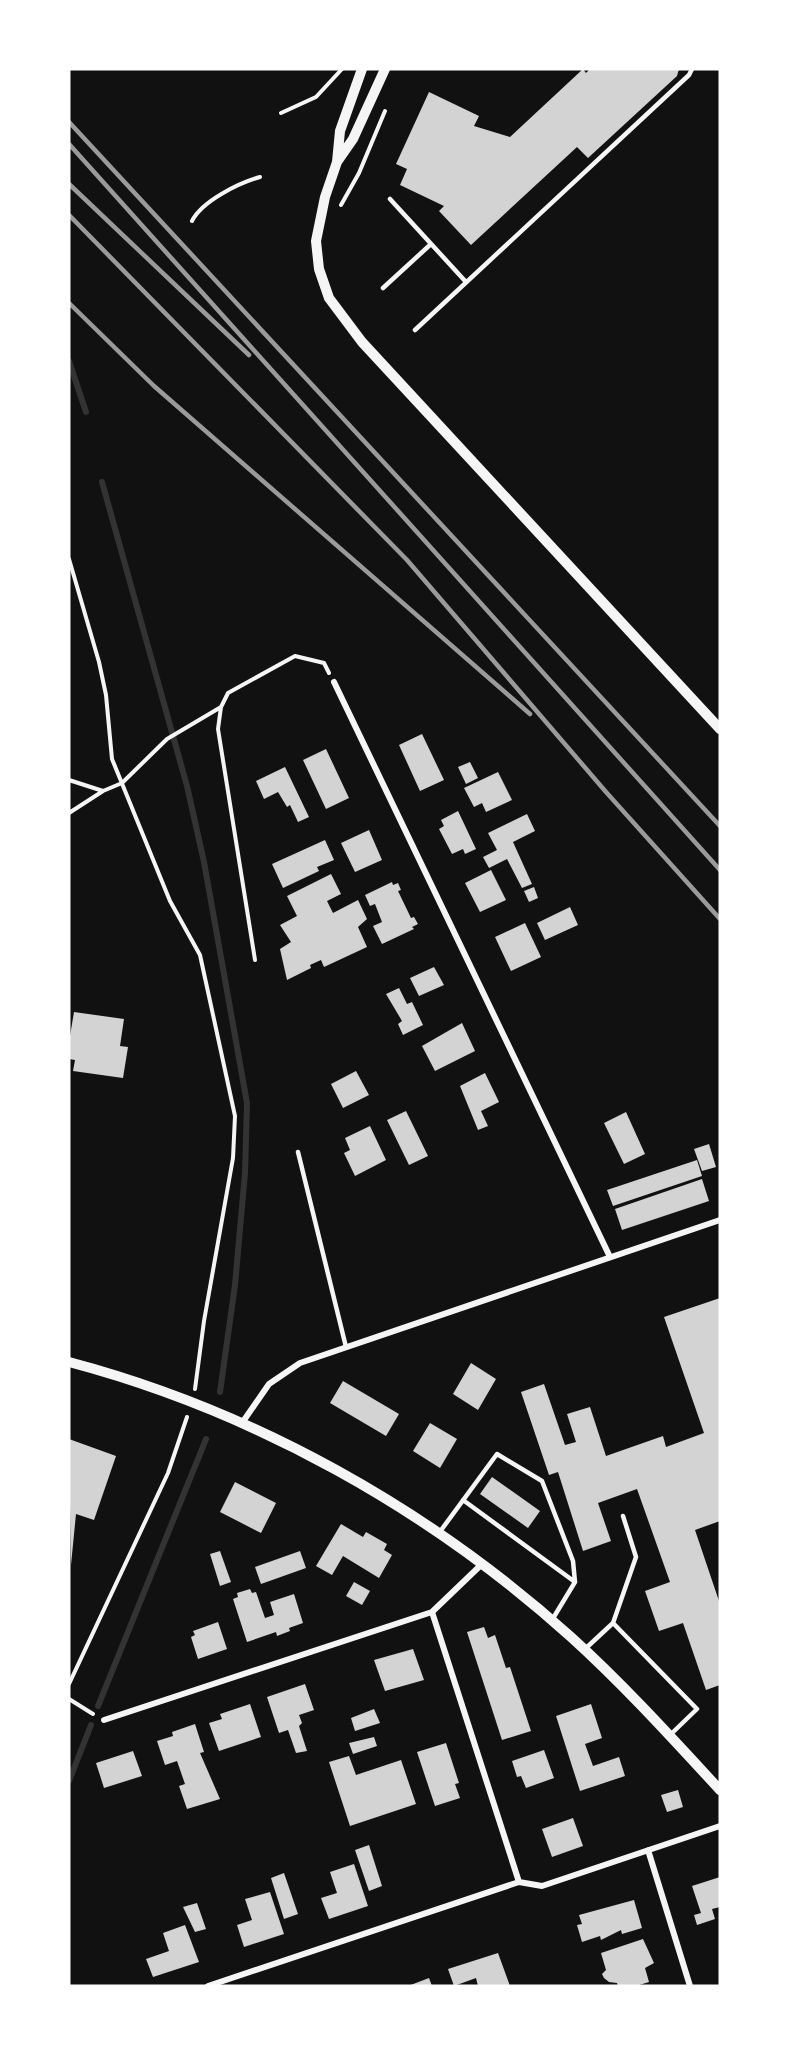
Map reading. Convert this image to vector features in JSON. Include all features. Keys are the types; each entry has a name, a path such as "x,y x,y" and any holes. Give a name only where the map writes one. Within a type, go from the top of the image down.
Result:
{"street":[{"path":"362,69 340,131 337,162 325,197 316,241 322,279 336,308 362,342 720,729"},
{"path":"337,162 353,139 385,69"},
{"path":"334,682 610,1257"},
{"path":"242,1423 278,1376 300,1363 720,1220"},
{"path":"69,1362 129,1380 242,1423 340,1473 439,1533 482,1564 585,1649 720,1790"},
{"path":"104,1720 432,1612 482,1564"},
{"path":"432,1612 519,1882"},
{"path":"208,1986 519,1882 542,1886 720,1826"},
{"path":"648,1850 690,1986"}],"lane":[{"path":"415,330 689,75 692,69"},
{"path":"390,199 466,282"},
{"path":"382,288 431,244"},
{"path":"298,1152 346,1347"},
{"path":"439,1533 497,1454 542,1481 573,1562 575,1582 552,1620"},
{"path":"463,1500 575,1582"},
{"path":"585,1649 613,1623 636,1557 623,1516"},
{"path":"613,1623 697,1709 669,1736"}],"path":[{"path":"281,113 316,97 342,69"},
{"path":"337,212 359,173 387,103"},
{"path":"192,221 197,210 240,183 260,177"},
{"path":"69,559 99,662 106,695 112,759 170,901 200,955 235,1116 233,1158 194,1380 195,1392"},
{"path":"255,960 218,729 220,707 228,693 295,657 324,663 334,682"},
{"path":"69,813 103,790 122,783 167,739 220,707"},
{"path":"69,780 103,790"},
{"path":"69,1684 168,1473 184,1432 188,1413"},
{"path":"69,1699 104,1720"}],"building":[{"path":"583,69 586,73 590,69 679,69 677,76 588,158 577,147 471,245 439,211 444,206 400,185 407,169 396,164 429,92 479,116 474,126 510,137"},
{"path":"422,734 444,780 420,791 399,745"},
{"path":"326,749 349,798 326,809 303,760"},
{"path":"470,762 478,778 466,784 458,767"},
{"path":"285,767 309,817 298,822 290,805 287,807 278,792 264,799 256,781"},
{"path":"498,772 512,800 486,812 482,803 474,807 464,788"},
{"path":"458,811 476,849 465,854 463,849 452,854 439,829 444,826 441,820"},
{"path":"527,814 535,831 513,842 532,884 522,888 507,859 489,868 483,857 497,850 488,833"},
{"path":"369,830 382,860 355,872 341,843"},
{"path":"325,840 334,860 317,867 319,871 283,888 272,864"},
{"path":"491,870 506,900 480,912 465,883"},
{"path":"331,874 341,894 327,901 333,913 358,900 367,919 358,927 367,947 324,967 321,960 310,965 311,968 287,980 280,949 291,942 280,925 297,916 287,896"},
{"path":"392,882 393,885 398,883 401,890 398,891 411,918 414,917 418,924 412,927 414,929 382,944 373,926 382,922 375,904 370,906 365,895"},
{"path":"534,887 538,898 529,902 524,891"},
{"path":"570,907 578,925 545,940 537,923"},
{"path":"525,923 541,957 511,971 495,937"},
{"path":"434,967 444,985 419,996 410,978"},
{"path":"399,988 407,1004 412,1002 423,1025 403,1035 398,1024 402,1021 386,994"},
{"path":"74,1012 124,1019 120,1046 128,1047 123,1078 73,1071 75,1060 69,1059 69,1042"},
{"path":"462,1023 475,1051 435,1071 422,1046"},
{"path":"356,1071 369,1095 343,1108 331,1084"},
{"path":"485,1073 499,1102 481,1111 488,1126 478,1130 460,1086"},
{"path":"406,1111 428,1156 409,1165 387,1120"},
{"path":"626,1112 645,1154 624,1164 604,1123"},
{"path":"370,1126 386,1160 355,1176 344,1153 350,1150 345,1138"},
{"path":"709,1144 716,1167 702,1171 694,1149"},
{"path":"697,1160 702,1176 613,1206 607,1190"},
{"path":"702,1179 709,1201 622,1230 615,1209"},
{"path":"720,1298 720,1521 695,1530 720,1604 720,1685 706,1690 683,1623 659,1631 645,1591 670,1582 637,1489 598,1503 611,1541 583,1551 558,1472 549,1475 521,1392 544,1384 565,1445 576,1442 567,1414 590,1407 606,1456 663,1436 666,1447 704,1433 664,1317"},
{"path":"471,1363 496,1379 478,1410 453,1394"},
{"path":"343,1381 399,1414 386,1436 330,1403"},
{"path":"430,1423 457,1439 440,1468 413,1451"},
{"path":"69,1439 116,1456 94,1520 76,1514 71,1565"},
{"path":"492,1477 540,1511 528,1528 480,1494"},
{"path":"235,1482 276,1503 261,1533 220,1512"},
{"path":"341,1524 363,1537 366,1532 387,1544 384,1550 392,1555 379,1578 343,1556 332,1575 316,1566"},
{"path":"220,1551 231,1582 220,1586 210,1554"},
{"path":"300,1551 306,1568 261,1584 255,1567"},
{"path":"354,1582 370,1591 362,1605 346,1596"},
{"path":"250,1589 252,1593 256,1592 265,1618 274,1615 270,1602 294,1594 303,1623 277,1636 276,1632 247,1642 233,1599 238,1597 237,1593"},
{"path":"218,1622 227,1649 198,1659 191,1637 195,1635 193,1631"},
{"path":"484,1627 488,1638 495,1635 506,1668 510,1667 531,1731 502,1740 467,1632"},
{"path":"413,1649 424,1680 385,1691 374,1660"},
{"path":"305,1684 314,1710 299,1715 302,1723 299,1726 307,1751 296,1753 288,1730 279,1733 267,1697"},
{"path":"250,1704 261,1737 219,1751 209,1723 222,1719 220,1714"},
{"path":"591,1704 602,1738 585,1744 593,1766 619,1757 625,1776 580,1791 556,1716"},
{"path":"374,1709 380,1723 355,1731 351,1718"},
{"path":"195,1724 204,1752 200,1753 220,1799 187,1809 179,1786 185,1784 177,1761 165,1765 157,1741 173,1736 172,1732"},
{"path":"374,1737 377,1746 353,1754 349,1743"},
{"path":"446,1743 459,1783 455,1784 460,1798 435,1806 417,1752"},
{"path":"544,1750 554,1778 526,1788 521,1776 517,1777 512,1761"},
{"path":"133,1751 142,1776 104,1788 96,1763"},
{"path":"349,1756 356,1775 401,1760 416,1804 350,1826 329,1762"},
{"path":"678,1790 683,1807 667,1812 661,1795"},
{"path":"573,1818 583,1846 552,1857 542,1829"},
{"path":"369,1845 382,1886 369,1891 355,1850"},
{"path":"354,1864 368,1906 329,1919 321,1898 337,1893 330,1872"},
{"path":"284,1873 298,1914 284,1919 271,1878"},
{"path":"720,1877 720,1907 712,1909 715,1919 697,1925 694,1915 701,1913 692,1886"},
{"path":"270,1892 284,1934 244,1947 237,1925 252,1920 245,1899"},
{"path":"634,1900 642,1928 622,1934 621,1930 601,1940 600,1936 582,1942 577,1925 582,1924 579,1915"},
{"path":"197,1903 206,1929 195,1932 183,1907"},
{"path":"185,1925 199,1962 153,1977 146,1959 169,1951 163,1933"},
{"path":"643,1939 654,1963 645,1968 649,1982 636,1986 618,1986 617,1983 609,1982 604,1978 602,1974 606,1970 601,1953"},
{"path":"498,1953 510,1986 478,1986 476,1978 454,1986 448,1969"},
{"path":"429,1978 432,1986 408,1986"}],"waterway":[{"path":"69,361 86,412"},
{"path":"102,482 187,786 204,862 247,1103 245,1173 235,1285 220,1392"},
{"path":"98,1706 206,1439"},
{"path":"69,1781 91,1725"}],"railway":[{"path":"69,122 720,826"},
{"path":"69,144 720,870"},
{"path":"69,184 249,355"},
{"path":"69,215 407,560 606,792 720,919"},
{"path":"69,303 154,386 530,714"}]}
